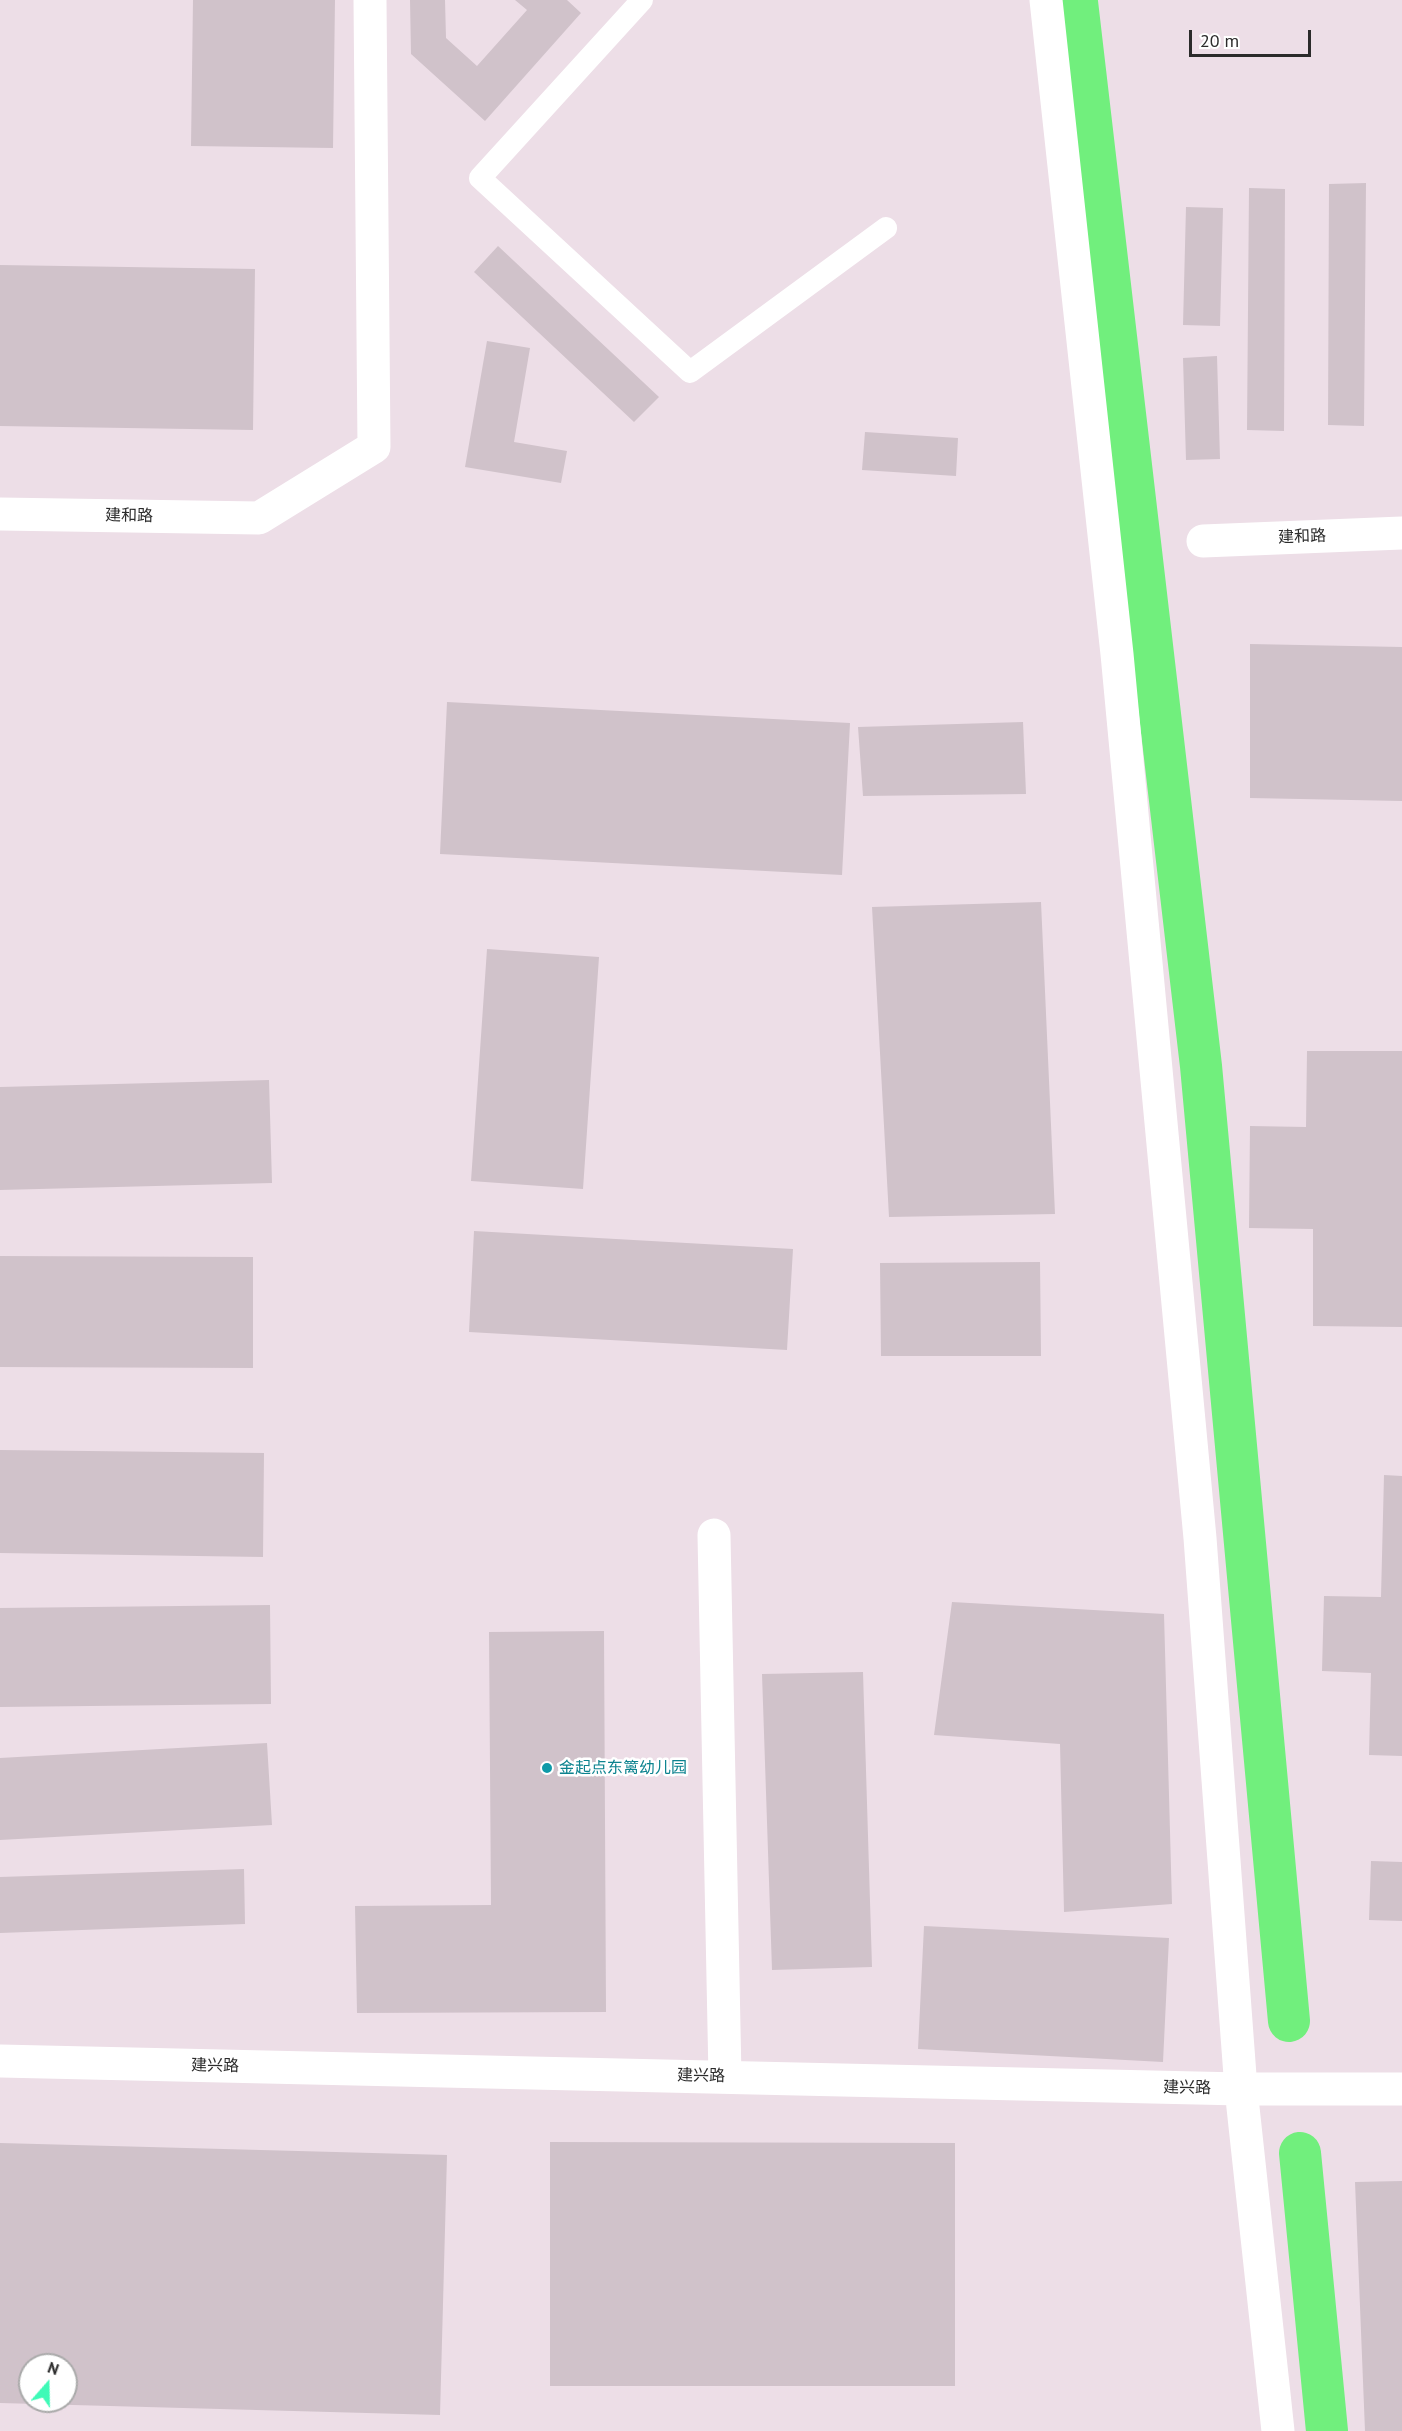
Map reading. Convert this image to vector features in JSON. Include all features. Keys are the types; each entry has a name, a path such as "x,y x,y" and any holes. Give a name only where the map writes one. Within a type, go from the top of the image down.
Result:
{"street":[{"name":"建和路","path":"0,513 259,518 374,447 370,0"},
{"path":"1046,0 1103,516 1198,1515 1241,2089 1278,2431"},
{"name":"建和路","path":"1203,541 1402,533"},
{"path":"714,1536 725,2077"},
{"name":"建兴路","path":"0,2061 1241,2089 1402,2090"}],"lane":[{"path":"642,0 480,178 690,372 886,228"}],"building":[{"path":"193,0 335,0 333,148 191,146"},
{"path":"410,0 445,0 446,38 477,66 527,10 515,0 567,0 581,13 485,121 411,54"},
{"path":"1366,183 1364,426 1328,425 1329,184"},
{"path":"1249,188 1285,189 1284,431 1247,430"},
{"path":"1186,207 1223,208 1220,326 1183,325"},
{"path":"498,246 659,397 634,422 474,272"},
{"path":"0,265 255,269 253,430 0,426"},
{"path":"487,341 530,348 514,442 567,451 561,483 465,467"},
{"path":"1217,356 1220,459 1186,460 1183,358"},
{"path":"865,432 958,438 956,476 862,470"},
{"path":"1250,644 1402,647 1402,801 1250,798"},
{"path":"447,702 850,723 842,875 440,854"},
{"path":"1023,722 1026,794 863,796 858,727"},
{"path":"1041,902 1055,1214 889,1217 872,907"},
{"path":"487,949 599,957 583,1189 471,1181"},
{"path":"1307,1051 1402,1051 1402,1327 1313,1326 1313,1229 1249,1228 1250,1126 1306,1127"},
{"path":"269,1080 272,1183 0,1190 0,1087"},
{"path":"474,1231 793,1249 787,1350 469,1332"},
{"path":"0,1256 253,1257 253,1368 0,1367"},
{"path":"1040,1262 1041,1356 881,1356 880,1263"},
{"path":"0,1450 264,1453 263,1557 0,1553"},
{"path":"1384,1475 1402,1476 1402,1756 1369,1755 1371,1673 1322,1671 1324,1596 1381,1597"},
{"path":"952,1602 1164,1614 1172,1904 1064,1912 1060,1744 934,1735"},
{"path":"270,1605 271,1704 0,1707 0,1608"},
{"name":"金起点东篱幼儿园","path":"604,1631 606,2012 357,2013 355,1906 491,1905 489,1632"},
{"path":"863,1672 872,1967 772,1970 762,1674"},
{"path":"267,1743 272,1825 0,1840 0,1758"},
{"path":"1371,1861 1402,1862 1402,1921 1369,1920"},
{"path":"244,1869 245,1924 0,1933 0,1877"},
{"path":"924,1926 1169,1938 1163,2062 918,2049"},
{"path":"550,2142 955,2143 955,2386 550,2386"},
{"path":"0,2143 447,2155 440,2415 78,2405 78,2353 18,2353 18,2403 0,2403"},
{"path":"1402,2181 1402,2431 1365,2431 1355,2182"}],"waterway":[{"path":"1077,2 1201,1066 1289,2021"},
{"path":"1300,2153 1327,2431"}],"place":[{"name":"金起点东篱幼儿园","path":"547,1768"}]}
